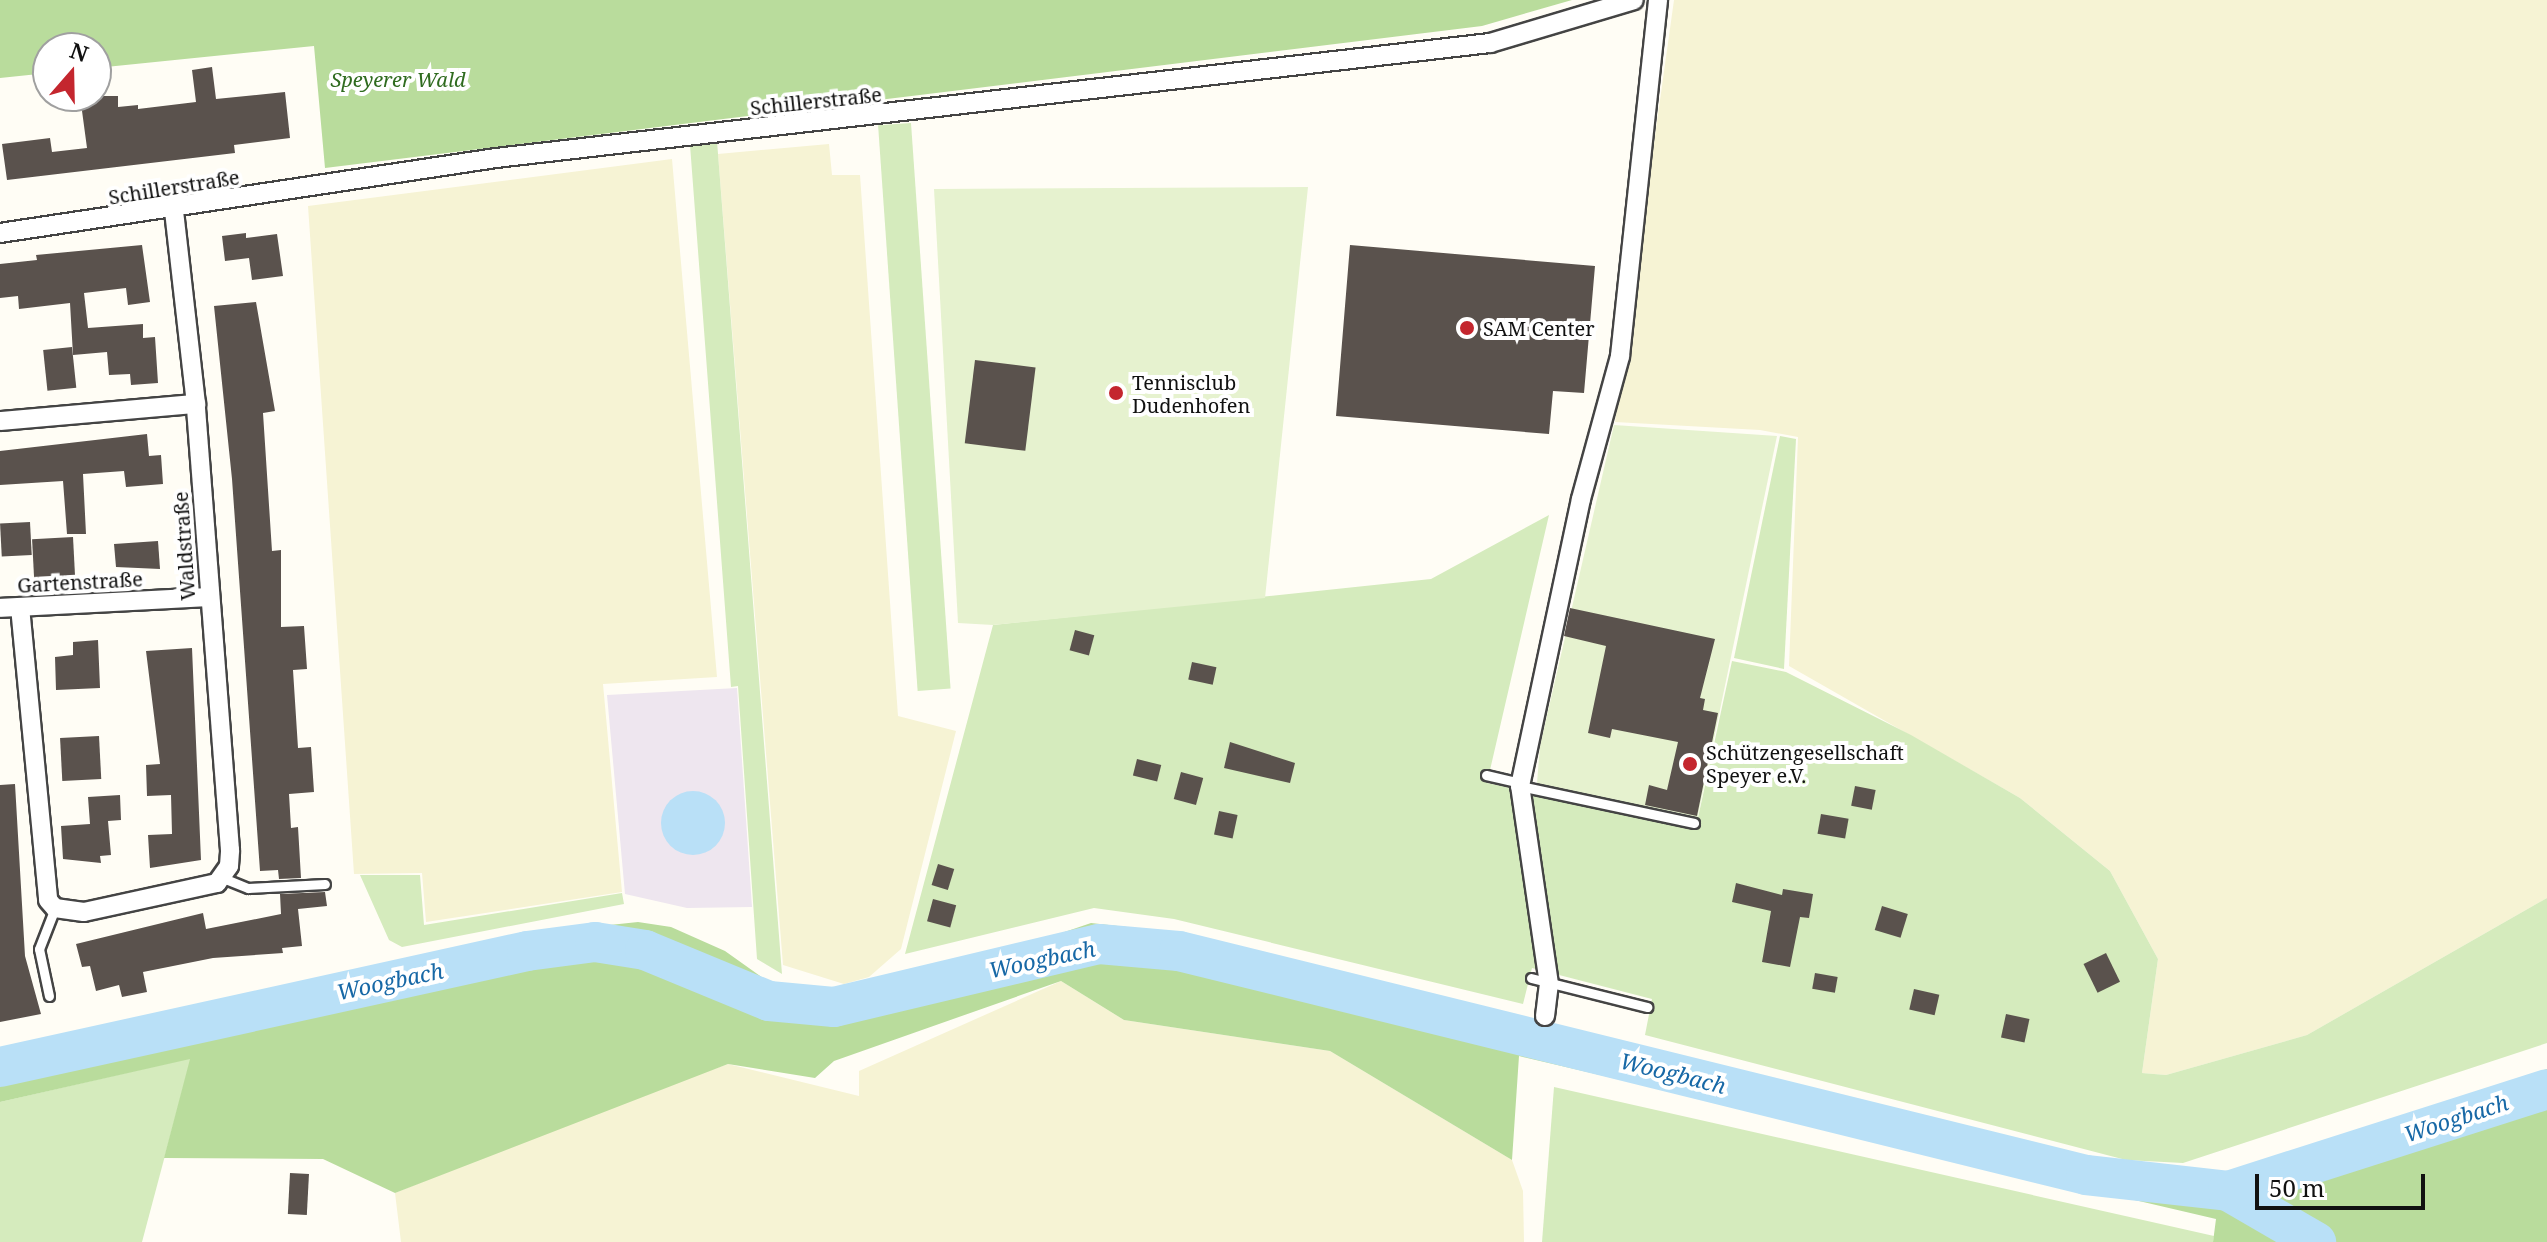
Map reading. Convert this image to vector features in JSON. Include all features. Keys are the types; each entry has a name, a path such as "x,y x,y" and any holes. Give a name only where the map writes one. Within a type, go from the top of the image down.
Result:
{"street":[{"name":"Schillerstraße","path":"0,233 174,210 496,158 1490,43 1634,0"},
{"path":"1545,1016 1549,984 1520,785 1581,499 1620,356 1658,0"},
{"name":"Waldstraße","path":"174,210 196,404 230,850 223,878"},
{"path":"0,421 196,404"},
{"name":"Gartenstraße","path":"0,608 210,597"},
{"path":"20,607 45,887 55,908 101,910 223,878"}],"lane":[{"path":"1486,775 1694,823"},
{"path":"223,878 248,888 325,884"},
{"path":"49,996 39,949 55,908"},
{"path":"1531,978 1647,1007"}],"shaded area":[{"path":"1674,0 2547,0 2547,898 2307,1035 2166,1075 2142,1073 2158,959 2110,871 2020,798 1789,666 1798,437 1760,430 1615,422"},
{"path":"829,144 832,175 860,175 898,716 956,731 901,949 869,977 844,984 783,965 718,154"},
{"path":"672,159 717,677 603,684 622,892 426,922 422,873 354,874 308,206"},
{"path":"737,688 752,907 687,908 625,894 607,695"},
{"path":"1061,981 1124,1020 1330,1051 1512,1160 1523,1191 1524,1242 401,1242 395,1193 591,1113 728,1064 859,1096 859,1071"}],"green space":[{"name":"Speyerer Wald","path":"0,0 1572,0 1482,26 325,168 314,46 112,66 112,32 32,32 32,75 0,78"},
{"path":"911,123 951,689 918,691 878,125"},
{"path":"717,141 782,974 757,959 738,686 731,687 690,145"},
{"name":"Tennisclub Dudenhofen","path":"1308,187 1265,598 993,625 958,623 934,189"},
{"path":"1614,425 1777,436 1697,820 1537,783 1540,746"},
{"path":"1780,436 1796,439 1784,669 1734,658"},
{"path":"1549,515 1487,783 1696,827 1732,661 1786,672 1911,735 2020,798 2110,871 2158,959 2142,1073 2166,1075 2307,1035 2547,898 2547,1043 2183,1163 2126,1160 1645,1035 1652,999 1532,968 1523,1004 1174,919 1094,908 905,954 993,625 1431,579"},
{"path":"360,875 420,875 424,925 622,893 624,904 402,947 389,940"},
{"path":"638,922 671,927 725,951 781,991 834,1002 888,992 1091,923 1181,933 2171,1184 2225,1172 2547,1069 2547,1242 2213,1242 2216,1219 1519,1056 1512,1160 1330,1051 1124,1020 1061,981 834,1061 815,1078 728,1064 395,1193 323,1159 164,1158 190,1059 0,1102 0,1054 553,931"},
{"path":"191,1058 142,1242 0,1242 0,1102"},
{"path":"1554,1087 2214,1236 2213,1242 1542,1242"}],"water":[{"path":"693,791 711,797 719,805 725,823 719,841 711,849 693,855 675,849 667,841 661,823 667,805 675,797"}],"building":[{"path":"212,67 216,99 285,92 290,138 234,145 235,153 7,180 2,144 50,138 52,152 87,148 82,112 112,112 112,96 118,96 118,107 138,105 138,109 196,102 192,70"},
{"path":"246,233 246,238 277,234 283,276 252,280 249,258 225,261 222,236"},
{"path":"142,245 150,302 128,305 126,288 84,293 88,328 143,324 143,338 155,337 158,383 131,385 130,374 109,375 107,352 73,355 70,303 19,309 18,296 0,298 0,264 37,260 36,255"},
{"name":"SAM Center","path":"1350,245 1595,266 1584,393 1553,391 1549,434 1336,416"},
{"path":"256,302 275,411 263,413 272,551 281,550 281,627 304,626 307,669 293,670 298,748 311,747 314,792 289,794 291,828 298,827 301,878 279,879 278,870 260,871 232,479 214,306"},
{"path":"72,347 76,388 47,391 43,350"},
{"path":"975,360 1036,367 1025,451 965,443"},
{"path":"147,434 149,456 161,455 163,484 126,487 124,471 83,474 86,534 67,534 63,481 0,485 0,451"},
{"path":"30,522 32,555 2,557 0,524"},
{"path":"73,537 75,580 34,582 32,539"},
{"path":"158,541 160,569 116,567 114,544"},
{"path":"1570,608 1715,639 1700,698 1705,699 1703,710 1718,713 1697,816 1645,805 1649,785 1667,790 1678,742 1612,729 1610,738 1588,733 1606,646 1564,636"},
{"path":"1075,630 1094,635 1089,655 1070,650"},
{"path":"98,640 100,688 56,690 55,657 73,655 73,642"},
{"path":"192,648 201,860 150,868 148,835 172,834 171,795 147,796 146,765 160,764 146,651"},
{"path":"1192,662 1216,667 1213,685 1188,680"},
{"path":"99,736 101,779 62,781 60,738"},
{"path":"1230,742 1295,763 1290,783 1224,768"},
{"path":"1137,759 1161,765 1157,782 1133,775"},
{"path":"1181,772 1203,778 1196,805 1174,799"},
{"path":"15,784 25,956 41,1014 0,1022 0,785"},
{"path":"1855,786 1876,790 1872,810 1851,806"},
{"path":"120,795 121,820 108,821 111,855 100,856 101,863 63,859 61,826 90,824 88,797"},
{"path":"1219,811 1238,815 1233,838 1214,834"},
{"path":"1821,814 1849,819 1845,839 1818,834"},
{"path":"938,864 954,869 948,890 932,885"},
{"path":"1736,883 1782,895 1783,889 1813,894 1809,918 1800,917 1790,967 1762,962 1771,911 1732,902"},
{"path":"325,892 327,906 298,909 302,946 282,948 283,953 213,958 143,972 147,992 122,997 119,985 96,991 90,966 82,967 76,944 203,913 206,929 281,914 280,894"},
{"path":"933,899 956,905 950,927 927,921"},
{"path":"1882,906 1908,914 1901,938 1875,930"},
{"path":"2106,953 2120,982 2098,993 2084,964"},
{"path":"1815,973 1838,977 1835,993 1812,989"},
{"path":"1914,989 1939,995 1935,1015 1909,1009"},
{"path":"2006,1014 2029,1019 2024,1042 2001,1037"},
{"path":"290,1173 309,1174 307,1215 288,1214"}],"waterway":[{"name":"Woogbach","path":"0,1067 527,951 595,942 645,950 769,1001 834,1007 1099,944 1179,951 2086,1175 2228,1191 2316,1242"},
{"name":"Woogbach","path":"2228,1191 2547,1089"}],"place":[{"name":"SAM Center","path":"1467,328"},
{"name":"Tennisclub Dudenhofen","path":"1116,393"},
{"name":"Schützengesellschaft Speyer e.V.","path":"1690,764"}]}
